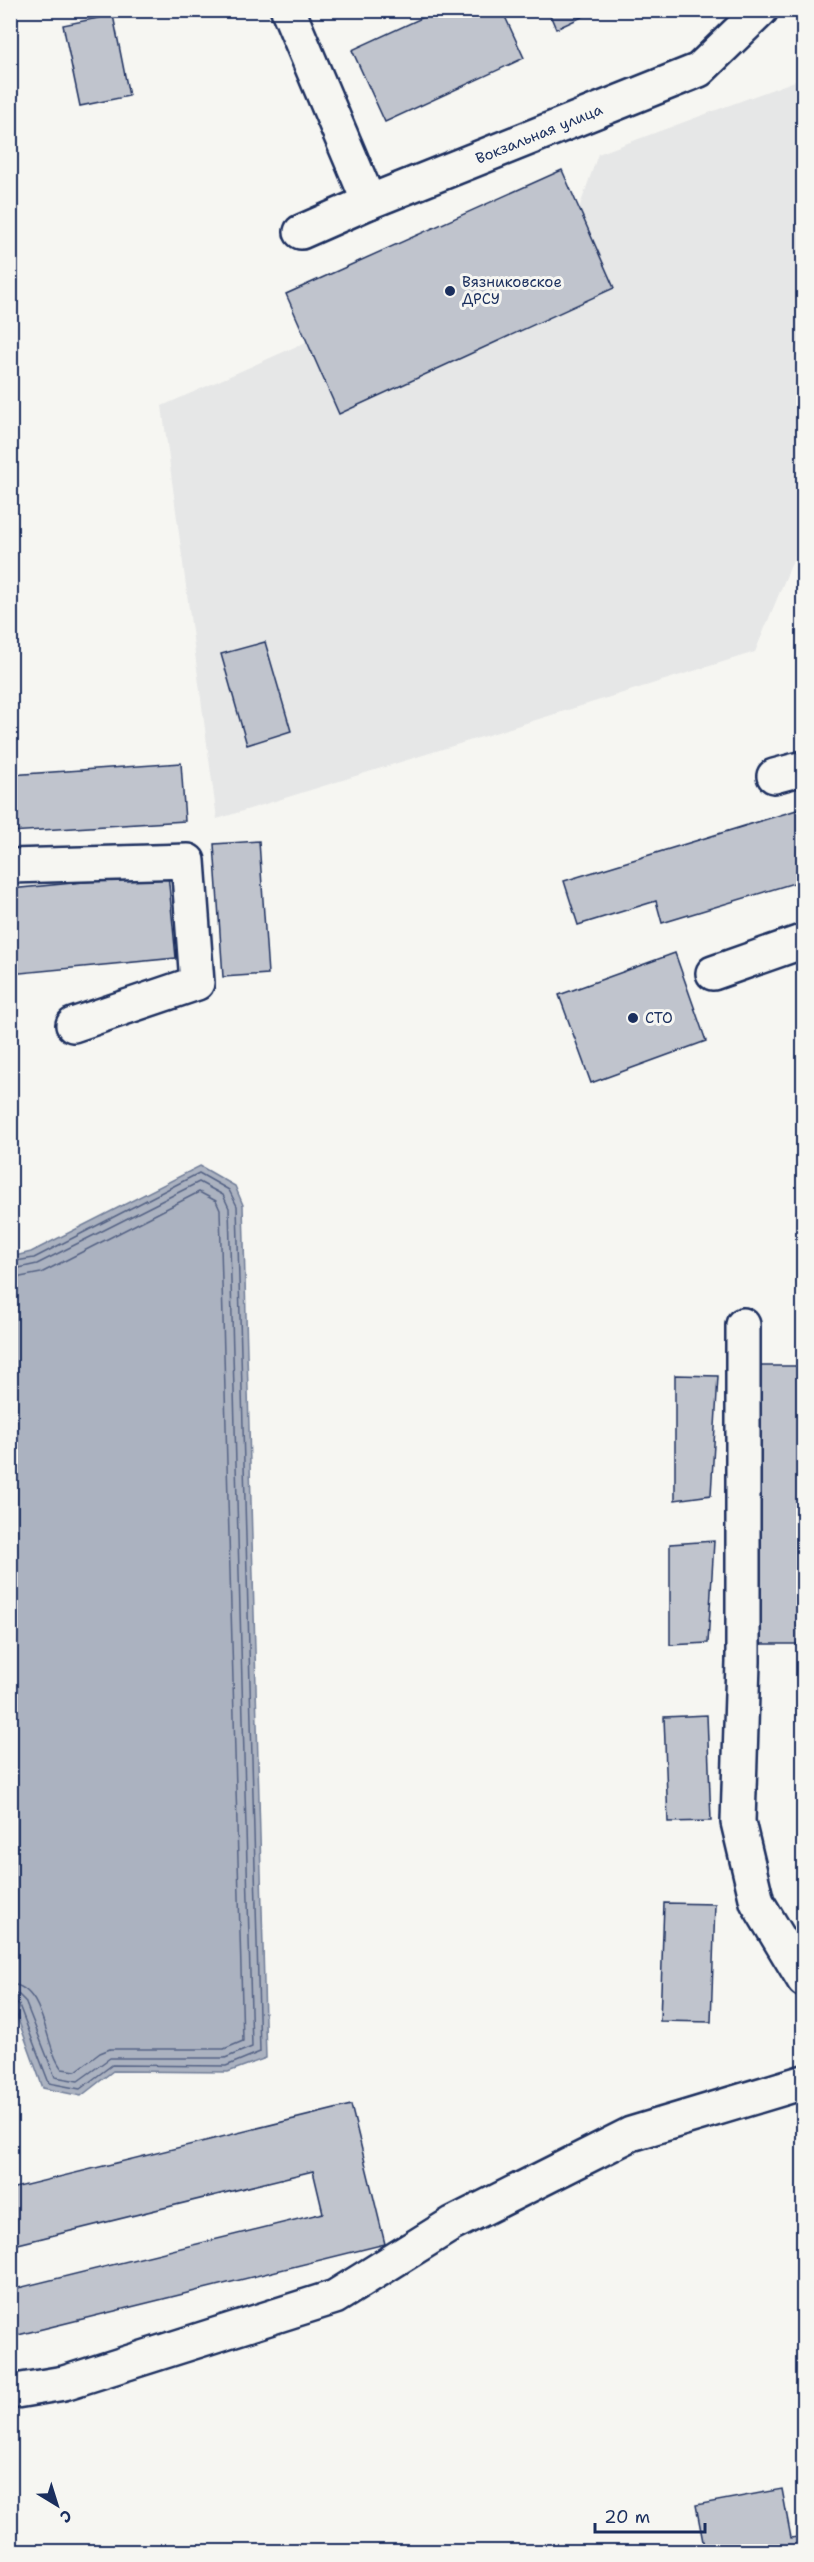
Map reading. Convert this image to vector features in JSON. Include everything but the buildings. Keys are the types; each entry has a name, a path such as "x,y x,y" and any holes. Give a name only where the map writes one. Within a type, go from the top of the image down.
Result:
{"street":[{"path":"288,10 369,202"},
{"name":"Вокзальная улица","path":"301,232 369,202 699,70 761,10"},
{"path":"10,866 188,861 197,983 73,1025"},
{"path":"713,973 804,941"},
{"path":"743,1325 743,1651 738,1822 757,1902 804,1980"},
{"path":"10,2392 64,2383 335,2297 452,2224 632,2134 804,2082"}],"shaded area":[{"path":"803,78 803,536 755,652 217,819 162,406 574,223 598,154"}],"water":[{"path":"200,1166 235,1186 243,1205 266,2058 228,2072 113,2071 81,2096 43,2088 11,2000 11,1257 31,1252"}],"place":[{"name":"Вязниковское ДРСУ","path":"450,291"},
{"name":"СТО","path":"633,1018"}]}
